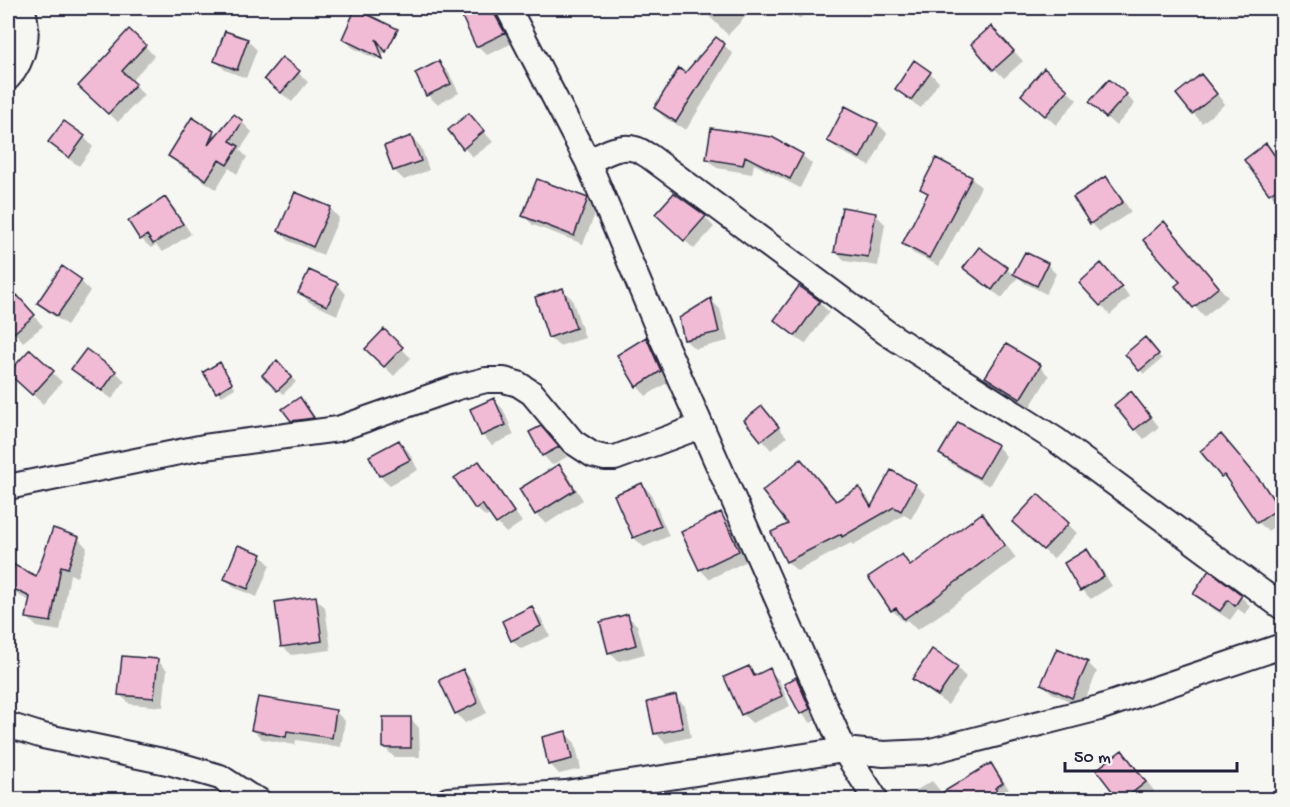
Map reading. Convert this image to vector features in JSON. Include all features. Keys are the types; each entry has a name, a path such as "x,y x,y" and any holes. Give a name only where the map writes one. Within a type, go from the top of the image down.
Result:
{"street":[{"path":"8,78 21,55 26,33 22,8"},
{"path":"508,8 588,162 656,324 844,750 876,800"},
{"path":"588,162 624,148 635,148 649,156 887,333 1056,440 1282,607"},
{"path":"8,487 204,447 338,429 458,387 486,380 504,380 518,384 532,393 573,442 594,455 605,458 615,458 701,426"},
{"path":"448,800 566,793 844,750 884,754 927,753 1099,708 1282,646"},
{"path":"8,725 43,736 172,763 220,777 258,800"}],"building":[{"path":"351,8 398,29 386,52 376,39 383,59 342,39 354,12"},
{"path":"458,8 494,8 495,15 505,33 476,47"},
{"path":"991,26 1014,51 993,70 971,44"},
{"path":"129,29 146,45 122,71 136,84 108,114 78,86"},
{"path":"225,31 248,39 237,70 214,61"},
{"path":"716,37 725,44 676,122 654,108 679,68 685,73"},
{"path":"282,57 300,71 281,93 264,79"},
{"path":"914,60 931,72 911,100 895,89"},
{"path":"439,61 451,84 426,96 415,73"},
{"path":"1044,68 1068,90 1045,116 1021,95"},
{"path":"1201,74 1217,94 1192,114 1176,94"},
{"path":"1109,79 1127,94 1106,118 1089,102"},
{"path":"845,106 878,123 860,158 827,141"},
{"path":"469,113 484,131 463,149 448,130"},
{"path":"234,114 243,121 230,141 239,146 227,165 219,160 206,180 168,156 192,117 214,131 208,145"},
{"path":"64,121 85,136 69,158 48,142"},
{"path":"711,128 772,137 803,154 790,179 745,156 743,165 706,159"},
{"path":"411,136 421,161 393,171 384,146"},
{"path":"1266,143 1282,166 1282,185 1269,194 1244,160"},
{"path":"936,158 972,177 929,258 902,244 928,193 920,189"},
{"path":"1106,176 1123,202 1090,224 1073,197"},
{"path":"537,179 588,198 574,236 522,216"},
{"path":"295,192 331,207 313,247 278,231"},
{"path":"674,193 706,216 684,241 655,214"},
{"path":"165,197 183,224 153,244 147,235 140,240 128,221"},
{"path":"842,207 876,213 868,257 834,252"},
{"path":"1164,221 1219,287 1193,308 1175,286 1180,282 1143,240"},
{"path":"979,247 1008,268 992,290 963,268"},
{"path":"1025,252 1048,263 1037,286 1013,274"},
{"path":"1101,263 1122,287 1100,306 1079,283"},
{"path":"62,266 82,280 57,316 37,303"},
{"path":"309,270 338,283 327,306 298,293"},
{"path":"799,286 820,301 795,336 774,320"},
{"path":"563,288 576,328 548,338 535,297"},
{"path":"17,295 35,315 8,338 8,303"},
{"path":"711,298 719,332 684,340 679,318"},
{"path":"384,329 403,347 384,367 365,349"},
{"path":"646,337 661,371 636,387 617,355"},
{"path":"1145,337 1159,354 1139,371 1125,354"},
{"path":"1006,344 1041,365 1020,399 985,377"},
{"path":"30,349 54,371 32,395 8,373"},
{"path":"86,349 116,371 102,391 71,369"},
{"path":"277,360 292,377 277,391 262,375"},
{"path":"220,362 232,383 216,393 203,372"},
{"path":"1131,391 1151,417 1134,430 1114,405"},
{"path":"300,397 314,418 291,421 282,409"},
{"path":"494,398 506,425 481,436 470,409"},
{"path":"762,406 779,427 761,441 744,420"},
{"path":"958,422 998,445 979,478 939,454"},
{"path":"541,426 559,447 542,456 529,432"},
{"path":"1221,434 1263,484 1279,508 1257,523 1224,475 1221,477 1200,451"},
{"path":"399,440 410,460 379,476 369,456"},
{"path":"801,459 836,501 859,487 871,507 891,470 916,484 901,511 894,507 842,537 841,534 786,562 771,532 788,524 762,491"},
{"path":"479,461 514,512 496,524 482,504 475,509 454,478"},
{"path":"559,464 575,490 535,515 519,489"},
{"path":"642,483 661,526 633,538 614,495"},
{"path":"1038,494 1069,523 1043,550 1012,522"},
{"path":"721,512 739,551 699,570 681,532"},
{"path":"982,513 1005,545 904,619 896,608 891,611 868,577 902,554 910,566"},
{"path":"53,528 79,537 68,568 61,566 51,622 26,618 30,597 8,586 8,562 36,576"},
{"path":"238,545 262,554 248,589 224,579"},
{"path":"1087,549 1104,576 1080,591 1064,563"},
{"path":"1209,570 1242,595 1235,606 1228,600 1220,611 1193,594"},
{"path":"316,596 322,641 281,647 275,602"},
{"path":"532,606 541,626 511,641 502,621"},
{"path":"628,614 636,645 608,653 600,622"},
{"path":"1057,648 1088,662 1072,698 1041,684"},
{"path":"932,649 958,667 938,696 912,679"},
{"path":"122,656 158,659 154,698 118,695"},
{"path":"749,666 754,676 770,668 782,696 741,715 724,677"},
{"path":"463,669 478,703 455,714 439,680"},
{"path":"796,677 810,709 800,714 784,684"},
{"path":"676,695 683,728 654,734 647,702"},
{"path":"258,697 336,710 332,738 287,731 286,737 251,730"},
{"path":"383,717 411,717 411,748 383,748"},
{"path":"566,731 572,759 548,765 542,737"},
{"path":"1122,750 1146,782 1123,800 1119,800 1096,770"},
{"path":"991,763 1003,783 995,788 1002,800 930,800"}]}
